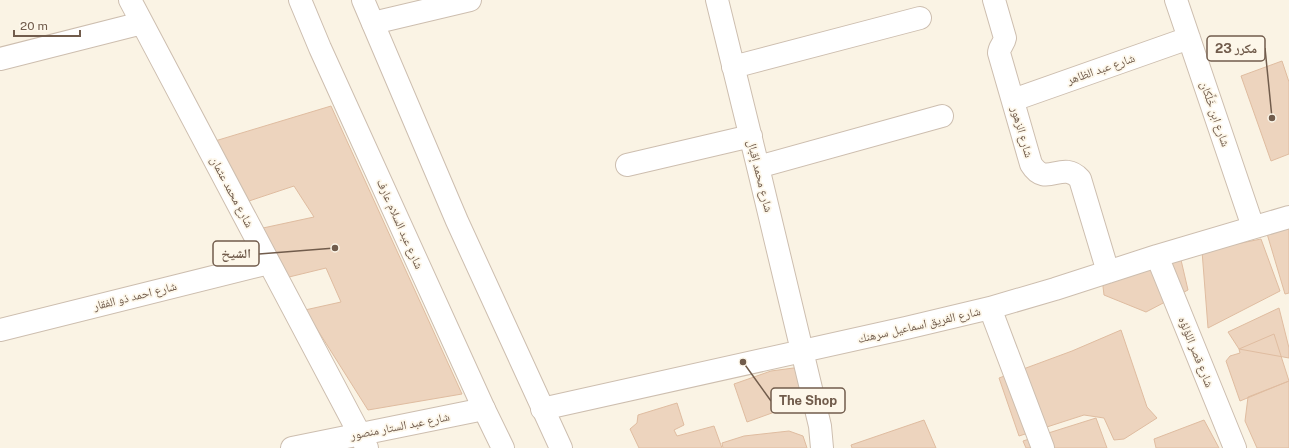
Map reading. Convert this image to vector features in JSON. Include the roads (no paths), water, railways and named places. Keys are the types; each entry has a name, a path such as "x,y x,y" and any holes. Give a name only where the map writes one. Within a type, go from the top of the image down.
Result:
{"street":[{"name":"شارع محمد عثمان","path":"130,0 363,441"},
{"name":"شارع عبد السلام عارف","path":"300,0 320,48 503,448"},
{"path":"363,0 457,221 542,410 561,448"},
{"path":"373,23 470,0"},
{"name":"شارع محمد إقبال","path":"716,0 820,426 822,448"},
{"name":"شارع الزهور","path":"994,0 1005,38 999,53 1031,164 1038,173 1044,175 1066,171 1071,172 1080,179 1108,272"},
{"name":"شارع ابن خَلِّكان","path":"1176,0 1253,227"},
{"path":"733,67 920,18"},
{"path":"0,59 142,23"},
{"name":"شارع عبد الظاهر","path":"1012,100 1189,38"},
{"path":"758,167 942,116"},
{"path":"627,165 750,136"},
{"name":"شارع الفريق اسماعيل سرهنك","path":"542,410 990,308 1289,217"},
{"name":"شارع قصر اللؤلؤه","path":"1157,256 1235,448"},
{"name":"شارع احمد ذو الفقار","path":"0,330 269,263"},
{"path":"990,308 1042,448"},
{"name":"شارع عبد الستار منصور","path":"292,448 363,441 484,409"}],"place":[{"name":"23 مكرر","path":"1272,118"},
{"name":"الشيخ","path":"335,248"},
{"name":"The Shop","path":"743,362"}]}
